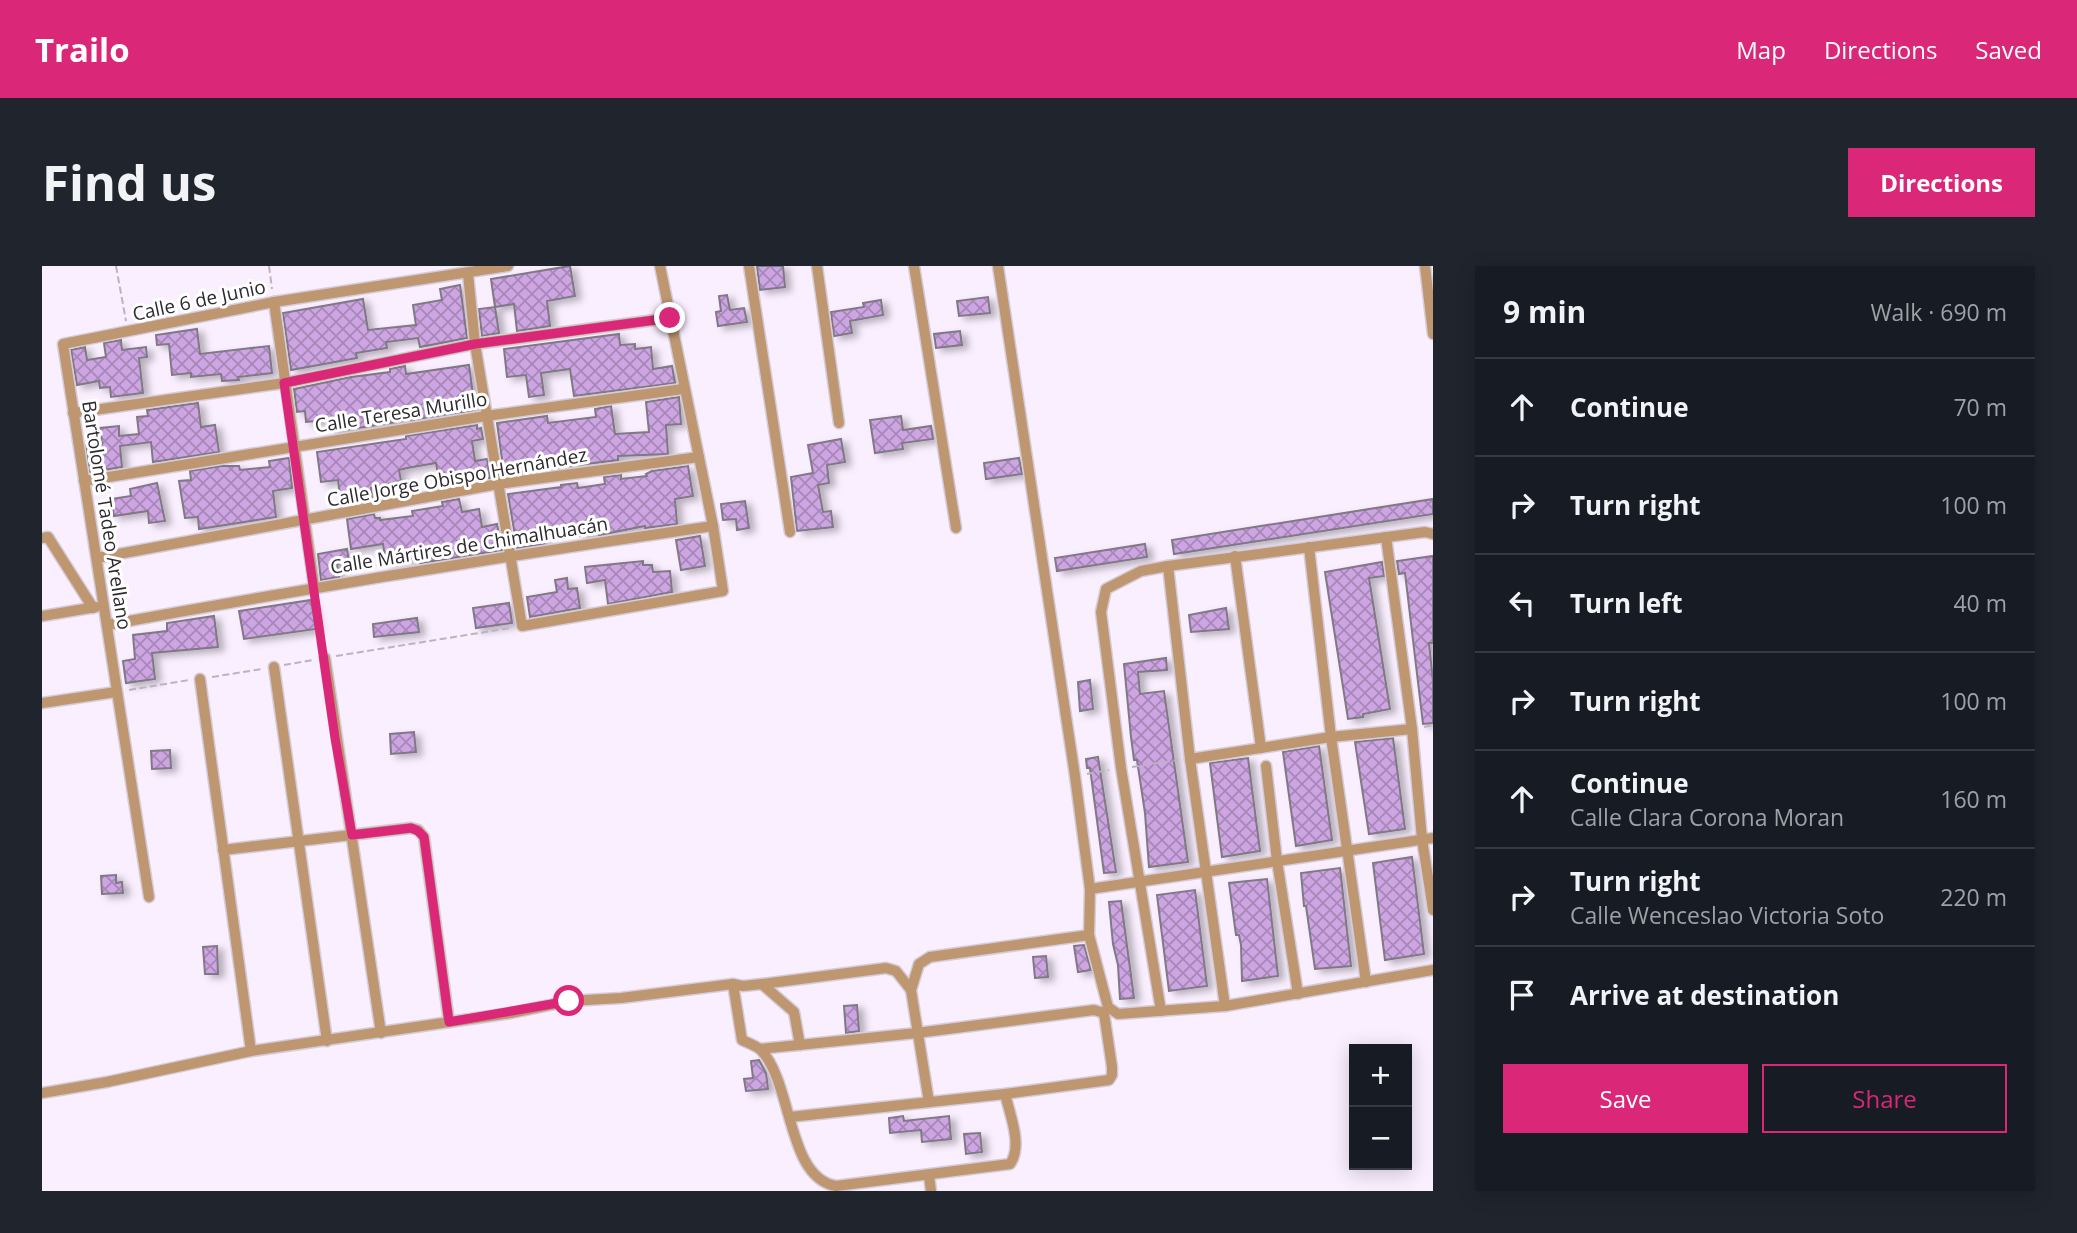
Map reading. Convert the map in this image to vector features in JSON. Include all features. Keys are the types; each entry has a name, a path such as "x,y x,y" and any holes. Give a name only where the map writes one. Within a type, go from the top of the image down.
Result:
{"street":[{"name":"Calle 6 de Junio","path":"63,344 274,302 508,266"},
{"path":"468,274 486,416 522,626 723,591 713,526 660,266"},
{"path":"749,266 790,532"},
{"path":"817,266 839,423"},
{"path":"914,266 956,528"},
{"path":"790,1117 1005,1094 1109,1080 1112,1075 1106,1010 1089,934 1090,889 1075,776 998,266"},
{"path":"1425,266 1433,334"},
{"path":"274,302 314,586"},
{"path":"73,413 284,383 475,344 670,318"},
{"name":"Bartolomé Tadeo Arellano","path":"63,344 97,558 99,607 107,625 149,897"},
{"name":"Calle Teresa Murillo","path":"84,481 486,416 683,388"},
{"name":"Calle Jorge Obispo Hernández","path":"97,558 498,484 699,457"},
{"name":"Calle Mártires de Chimalhuacán","path":"107,625 314,586 713,526"},
{"path":"1161,1011 1121,768 1101,612 1106,589 1141,571 1168,566 1424,532 1433,534"},
{"path":"42,538 48,537 99,607 42,616"},
{"path":"1386,537 1433,910"},
{"path":"1309,547 1331,737 1366,982"},
{"path":"1235,556 1261,748"},
{"path":"1168,566 1190,759 1225,1006"},
{"path":"325,658 381,1033"},
{"path":"274,667 327,1041"},
{"path":"200,679 251,1051"},
{"path":"42,703 116,692"},
{"path":"1190,759 1331,737 1412,729"},
{"path":"1266,766 1277,861 1298,995"},
{"path":"223,850 411,828 418,831 424,837 449,1022"},
{"path":"1090,889 1433,838"},
{"path":"929,1102 911,990 919,964 930,957 1089,934"},
{"path":"42,1093 251,1051 381,1033 569,1001 621,998 733,984 743,986 886,968 896,971 911,990"},
{"path":"733,984 742,1040 761,1049 918,1033 1094,1010 1118,1014 1225,1006 1433,971"},
{"path":"762,984 794,1012 800,1045"},
{"path":"761,1049 773,1070 806,1166 827,1185 929,1176 1010,1164 1015,1157 1016,1146 1005,1094"},
{"path":"929,1176 930,1191"}],"path":[{"path":"116,266 128,332"},
{"path":"269,266 274,302"},
{"path":"314,586 325,658"}],"building":[{"path":"570,266 575,296 547,301 550,326 517,331 514,304 495,307 491,279"},
{"path":"757,266 783,266 785,287 760,290"},
{"path":"460,285 467,338 420,347 418,338 386,342 387,348 356,353 357,358 291,370 283,313 363,299 368,330 416,325 413,305 442,300 440,289"},
{"path":"727,295 730,310 744,308 747,322 718,326 716,312 721,311 719,296"},
{"path":"988,297 990,313 959,316 957,301"},
{"path":"881,300 883,315 850,321 852,333 834,336 831,312 864,307 863,303"},
{"path":"495,307 499,333 482,336 479,309"},
{"path":"197,329 200,354 269,346 272,373 222,381 221,374 191,377 191,373 172,375 169,344 157,345 156,335"},
{"path":"960,331 962,345 936,348 934,334"},
{"path":"619,334 620,345 635,344 635,349 651,347 653,369 672,366 675,383 574,396 570,369 541,373 544,395 529,397 526,375 507,377 504,349"},
{"path":"121,340 122,350 146,347 147,357 139,358 143,393 111,397 110,387 100,388 99,381 77,385 71,350 85,347 87,360 106,357 104,343"},
{"path":"469,365 475,410 331,432 329,420 306,422 305,411 297,412 294,389 390,372 390,369 405,366 406,374"},
{"path":"679,397 681,424 666,425 668,454 618,456 618,460 504,474 497,423 547,416 548,423 596,417 595,409 611,406 615,434 649,432 646,402"},
{"path":"198,403 201,427 215,425 219,452 153,462 151,442 120,446 122,467 90,472 86,445 102,444 100,428 119,426 119,436 139,434 137,417 148,416 147,410"},
{"path":"901,416 903,430 931,426 933,439 902,443 903,449 875,453 870,420"},
{"path":"477,425 477,429 481,428 483,439 472,441 475,461 487,459 490,478 440,487 436,463 407,468 399,470 401,481 371,488 372,500 341,505 338,480 321,482 317,452"},
{"path":"841,439 845,462 827,465 829,483 818,485 823,512 831,511 833,527 797,531 791,477 813,473 808,445"},
{"path":"289,458 292,488 273,491 276,517 199,529 198,517 185,518 179,481 191,480 190,471 221,466 239,466 240,470 270,467 269,461"},
{"path":"1019,458 1022,474 986,479 984,463"},
{"path":"688,466 693,496 675,499 677,524 580,536 579,525 542,530 544,544 517,548 508,494 577,483 578,488 605,484 604,477 621,475 621,479 647,476 646,474 652,471"},
{"path":"157,483 165,521 149,523 148,511 114,516 111,499 131,496 130,489"},
{"path":"459,499 462,512 479,509 482,527 497,524 502,550 420,563 419,558 386,563 383,544 351,549 347,519 374,514 375,518 380,520 413,516 412,511 443,506 442,502"},
{"path":"1433,499 1433,514 1174,554 1172,540"},
{"path":"745,501 749,528 737,530 736,519 723,520 721,504"},
{"path":"700,536 705,566 681,570 676,540"},
{"path":"1145,544 1147,557 1057,571 1055,558"},
{"path":"347,549 349,562 337,564 339,577 321,580 318,554"},
{"path":"1433,556 1433,643 1429,643 1433,723 1423,724 1405,573 1399,574 1397,561"},
{"path":"643,561 643,565 652,565 653,572 670,571 672,592 608,604 605,580 587,583 585,567"},
{"path":"1382,562 1384,576 1369,578 1390,709 1348,719 1325,572"},
{"path":"567,578 568,589 577,588 580,608 530,617 527,597 557,592 555,580"},
{"path":"311,600 316,629 244,639 239,611"},
{"path":"509,603 512,623 476,628 473,608"},
{"path":"1226,608 1229,629 1191,632 1189,615"},
{"path":"214,616 218,647 152,653 155,679 126,683 123,661 135,659 133,635 167,631 167,623"},
{"path":"417,618 419,632 374,637 373,624"},
{"path":"1166,658 1167,670 1138,672 1140,694 1164,691 1188,862 1149,867 1145,813 1137,760 1134,760 1124,664"},
{"path":"1090,680 1093,709 1080,711 1078,682"},
{"path":"414,732 416,752 391,754 390,734"},
{"path":"1393,738 1405,829 1369,834 1355,742"},
{"path":"1319,746 1332,840 1296,846 1283,752"},
{"path":"170,750 171,768 152,769 151,751"},
{"path":"1098,757 1116,872 1104,873 1090,768 1087,768 1086,759"},
{"path":"1248,758 1260,851 1222,857 1210,763"},
{"path":"1412,857 1424,954 1385,960 1373,863"},
{"path":"1340,868 1351,966 1315,969 1301,873"},
{"path":"116,875 116,883 122,882 123,893 102,894 101,876"},
{"path":"1267,879 1278,976 1242,981 1241,945 1239,935 1236,935 1229,883"},
{"path":"1195,890 1207,986 1169,991 1157,895"},
{"path":"1121,901 1134,998 1120,999 1109,902"},
{"path":"1084,945 1091,970 1078,972 1074,946"},
{"path":"217,946 218,974 205,974 203,947"},
{"path":"1046,956 1048,977 1035,978 1033,957"},
{"path":"857,1005 859,1031 846,1033 844,1006"},
{"path":"759,1060 766,1073 768,1089 746,1091 744,1079 753,1078 751,1061"},
{"path":"903,1116 904,1121 949,1116 951,1139 922,1142 921,1130 890,1133 889,1118"},
{"path":"980,1133 982,1152 966,1154 964,1134"}],"route":[{"path":"569,1001 449,1022 424,837 411,828 352,835 335,738 306,520 284,383 475,344 670,318"}]}
